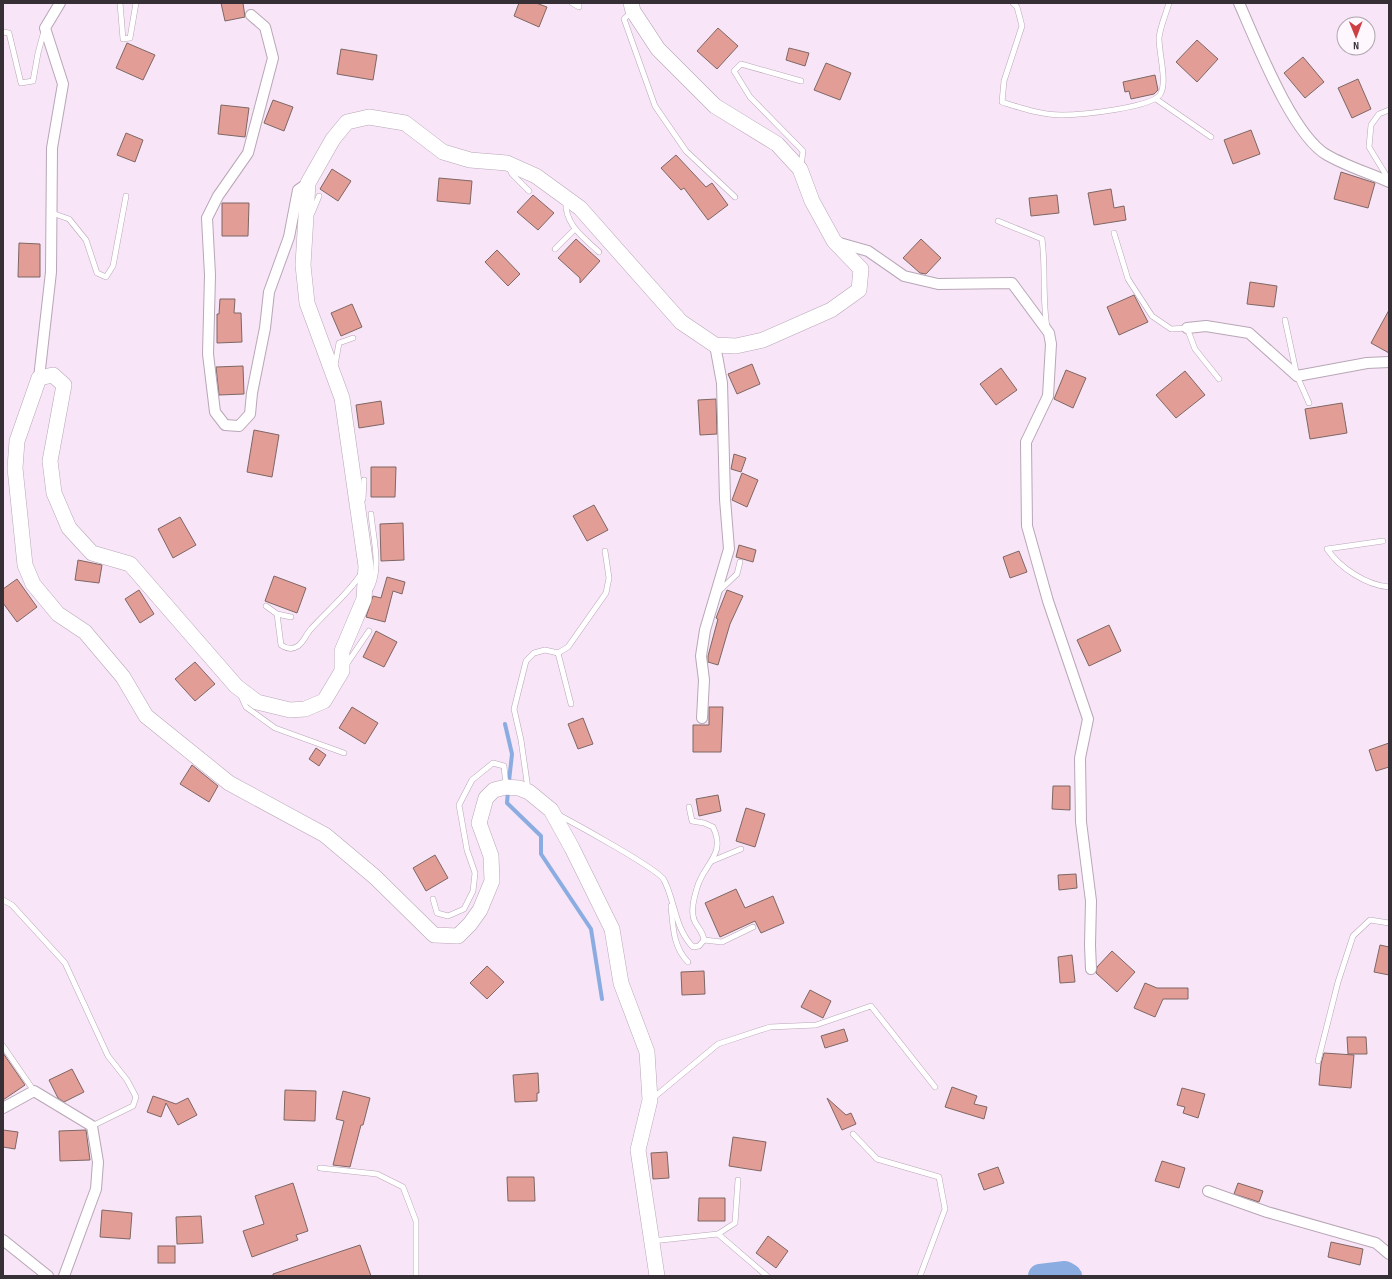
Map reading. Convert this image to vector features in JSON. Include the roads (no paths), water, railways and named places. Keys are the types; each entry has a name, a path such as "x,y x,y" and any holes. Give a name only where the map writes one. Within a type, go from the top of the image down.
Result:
{"street":[{"path":"60,3 45,28 63,84 52,148 51,272 39,378 17,441 15,468 25,565 33,584 58,614 85,632 123,677 146,716 229,783 325,836 375,877 434,935 458,936 470,924 480,910 492,881 491,856 479,823 486,798 494,790 506,787 519,788 529,792 551,810 572,848 612,929 621,983 647,1052 650,1100 638,1150 657,1276"},
{"path":"1239,3 1273,78 1306,136 1326,155 1389,181"},
{"path":"39,378 53,375 64,385 50,461 54,493 69,528 92,553 130,564 236,686 257,702 290,710 305,709 324,701 342,671 342,651 364,599 366,566 342,398 307,303 303,265 308,183 332,139 347,122 369,117 406,123 443,152 470,160 507,163 536,176 580,208 682,322 715,344 736,346 763,340 831,310 859,290 860,268 834,241 812,201 800,169 777,144 714,106 658,49 632,7"},
{"path":"251,15 265,27 273,58 248,153 218,196 207,218 210,275 208,354 215,412 225,425 239,426 250,414 252,393 265,328 269,292 289,237 298,190 308,183"},
{"path":"834,241 868,251 904,276 911,278 938,284 1012,283 1049,333 1051,344 1048,396 1026,442 1027,526 1048,601 1088,719 1080,758 1081,822 1091,901 1090,945 1092,969"},
{"path":"1187,328 1206,326 1249,333 1297,376 1367,363 1389,362"},
{"path":"702,718 704,680 701,656 705,630 729,549 724,499 722,383 715,344"},
{"path":"3,1108 34,1091 92,1126 98,1162 96,1190 64,1276"},
{"path":"1208,1191 1267,1212 1376,1243 1389,1254"},
{"path":"3,1240 48,1276"}],"lane":[{"path":"120,3 123,39 130,38 136,3"},
{"path":"572,3 579,7 579,3"},
{"path":"1013,3 1017,8 1022,26 1004,81 1002,102 1025,110 1061,115 1113,111 1156,99 1161,94 1163,84 1159,37 1169,3"},
{"path":"632,7 624,19 655,106 686,151 735,197"},
{"path":"3,32 10,33 21,83 33,81 38,53 45,28"},
{"path":"800,169 803,151 750,97 734,71 741,64 801,81"},
{"path":"1156,99 1211,137"},
{"path":"1389,110 1380,114 1371,124 1369,147 1389,181"},
{"path":"507,163 512,174 529,191"},
{"path":"52,213 70,219 86,240 97,273 106,277 113,266 126,196"},
{"path":"306,226 319,196"},
{"path":"566,198 565,207 574,229 599,252"},
{"path":"998,221 1042,240 1044,258 1044,306 1049,333"},
{"path":"555,249 574,229"},
{"path":"1114,233 1128,279 1152,316 1171,329 1187,328 1195,349 1219,379"},
{"path":"1285,320 1297,376 1309,403"},
{"path":"335,378 336,356 339,343 353,338"},
{"path":"357,508 363,501 364,480"},
{"path":"364,599 375,584 376,562 371,514"},
{"path":"1383,541 1326,549 1332,556 1355,574 1376,586 1389,587"},
{"path":"529,792 521,740 514,709 526,661 534,653 545,650 558,652 568,647 606,593 609,578 605,551"},
{"path":"715,594 737,574 740,562"},
{"path":"277,614 281,645 290,649 297,647 310,630 352,588 366,566"},
{"path":"266,606 277,614 291,617"},
{"path":"342,671 369,631"},
{"path":"558,652 571,704"},
{"path":"236,686 246,707 274,728 344,752"},
{"path":"433,898 437,913 448,916 464,908 472,891 475,873 467,850 459,805 472,780 493,763 504,766 506,787"},
{"path":"551,810 592,832 664,878 685,939 692,947 699,946 704,940 703,933 694,921 693,908 697,886 705,870 712,861 718,847 717,835 713,826 692,821 689,807"},
{"path":"712,861 741,849"},
{"path":"670,898 674,936 681,954 688,962"},
{"path":"3,900 12,905 65,963 108,1056 127,1080 136,1097 132,1106 92,1126"},
{"path":"1318,1061 1338,982 1353,936 1370,920 1389,922"},
{"path":"704,940 722,942 753,927"},
{"path":"650,1100 718,1044 770,1027 816,1025 871,1006 935,1087"},
{"path":"3,1046 34,1091"},
{"path":"853,1134 877,1159 939,1176 945,1209 920,1276"},
{"path":"320,1168 377,1174 404,1187 416,1221 416,1276"},
{"path":"651,1241 718,1234 735,1223 738,1180"},
{"path":"718,1234 768,1276"}],"waterway":[{"path":"505,724 512,754 509,781"},
{"path":"508,791 507,803 541,836 541,854 591,929 602,999"},
{"path":"1040,1276 1065,1273 1070,1276"}]}
